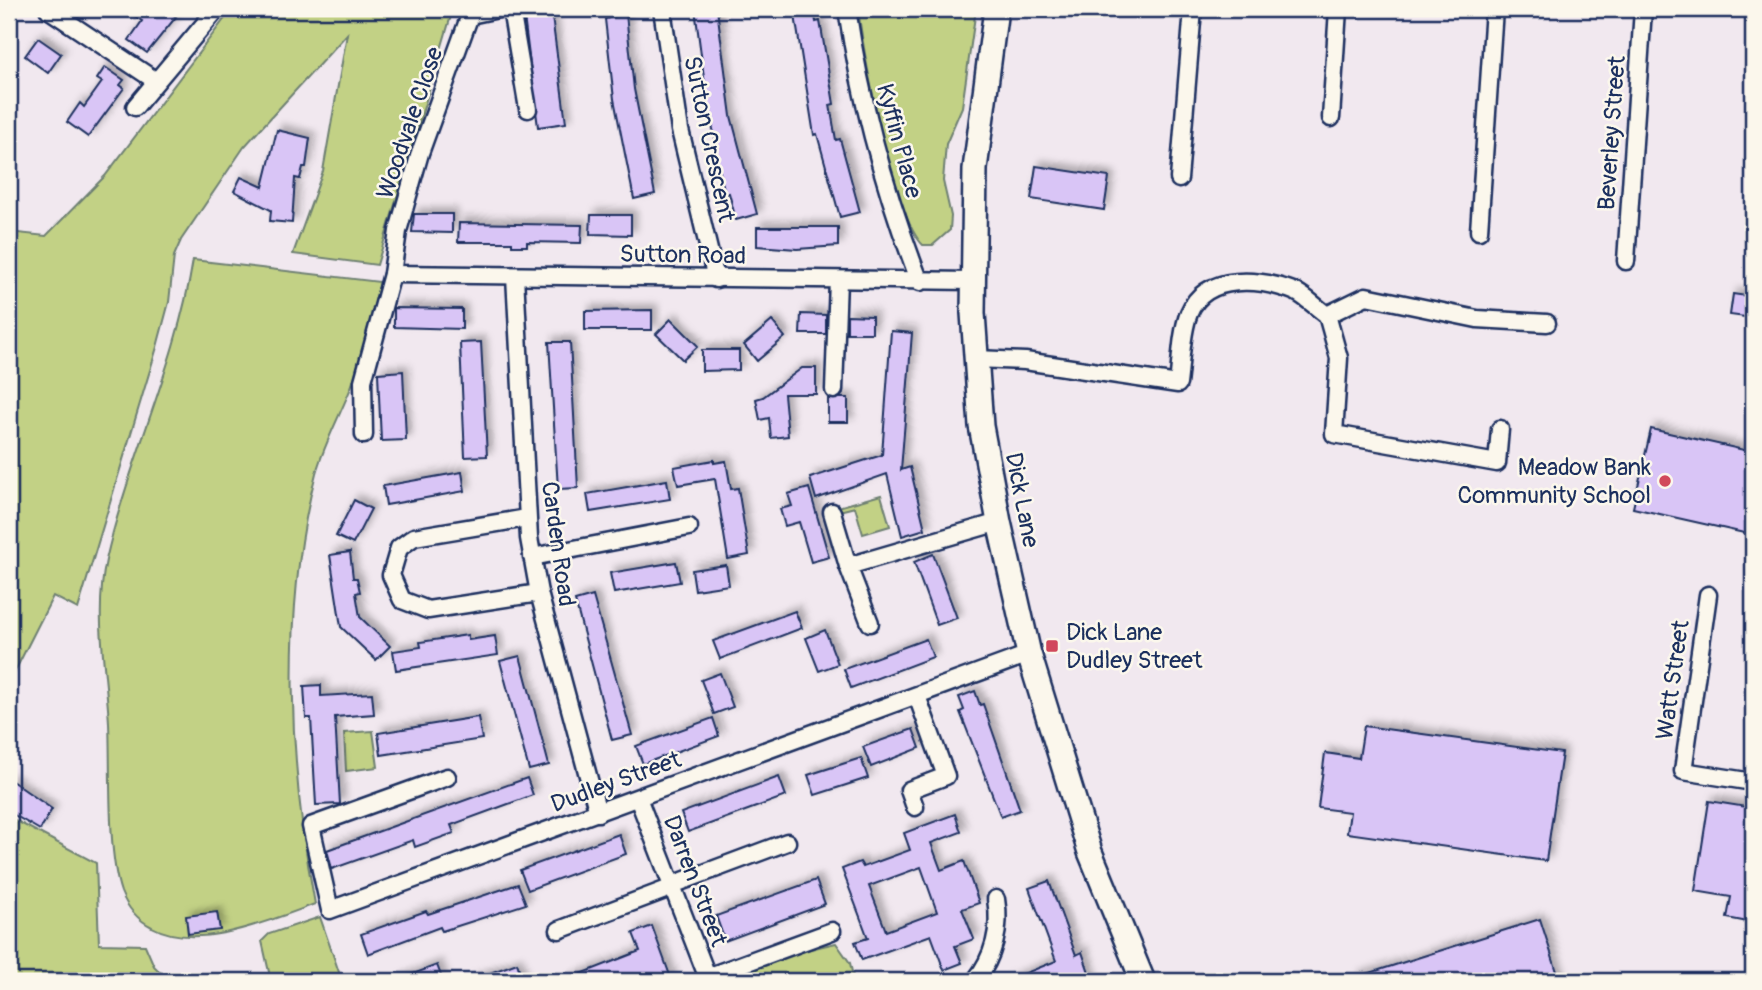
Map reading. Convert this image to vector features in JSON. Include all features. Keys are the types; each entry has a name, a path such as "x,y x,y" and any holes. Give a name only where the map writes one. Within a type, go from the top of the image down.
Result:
{"street":[{"path":"48,9 156,81"},
{"path":"135,107 217,9"},
{"name":"Woodvale Close","path":"392,274 398,231 411,180 470,15 498,9"},
{"path":"511,9 528,109"},
{"name":"Sutton Crescent","path":"662,9 680,130 716,279"},
{"name":"Kyffin Place","path":"847,9 872,141 891,206 920,282"},
{"name":"Dick Lane","path":"996,9 975,169 973,281 975,359 981,426 999,522 1029,654 1090,852 1143,981"},
{"path":"1179,179 1193,9"},
{"path":"1331,118 1338,9"},
{"path":"1479,231 1494,9"},
{"name":"Beverley Street","path":"1626,261 1643,9"},
{"path":"365,435 363,381 392,274"},
{"name":"Sutton Road","path":"392,274 973,281"},
{"name":"Carden Road","path":"515,276 527,518 532,557 539,593 598,813"},
{"path":"834,390 838,281"},
{"path":"975,359 1025,361 1178,384 1189,313 1203,295 1225,282 1254,283 1297,293 1327,315 1339,358 1334,434 1497,463 1500,429"},
{"path":"1327,315 1366,296 1476,319 1547,323"},
{"path":"832,512 848,566 870,623"},
{"path":"527,518 414,537 399,548 391,575 402,600 428,610 539,593"},
{"path":"848,566 999,522"},
{"path":"532,557 689,527"},
{"name":"Watt Street","path":"1708,595 1683,771 1753,782"},
{"name":"Dudley Street","path":"447,777 311,825 330,910 1029,654"},
{"path":"915,807 909,790 946,776 917,696"},
{"name":"Darren Street","path":"638,798 708,979"},
{"path":"559,930 788,842"},
{"path":"975,981 990,960 999,920 996,899"},
{"path":"708,979 832,931"}],"green space":[{"path":"232,9 453,9 377,265 293,254 323,171 347,34 244,147 181,240 174,256 169,302 157,347 78,609 53,596 9,683 9,232 46,236 105,176"},
{"path":"858,9 976,9 962,107 946,144 943,181 951,216 950,230 933,245 923,245 901,202 882,133"},
{"path":"193,260 380,282 355,377 316,473 297,578 293,633 295,743 299,798 315,904 234,931 190,936 170,934 142,921 126,903 121,892 110,809 109,723 101,601 106,560 116,522 165,374 186,298"},
{"path":"881,495 890,526 863,534 855,507 839,511 838,507"},
{"path":"373,731 378,767 346,771 344,733"},
{"path":"9,817 96,863 99,944 145,945 154,966 169,981 9,981"},
{"path":"320,917 342,981 271,981 262,941 269,934"},
{"path":"836,943 850,963 854,981 732,981 782,958"}],"building":[{"path":"124,9 165,9 176,17 147,53 129,40 142,21"},
{"path":"523,9 551,9 566,123 538,127"},
{"path":"695,9 717,9 731,116 757,214 736,220 729,193 725,194 714,147 717,146 708,108"},
{"path":"794,9 814,9 816,22 820,21 834,104 830,105 836,140 840,139 860,212 840,217 817,134 814,135"},
{"path":"626,14 634,89 655,194 634,199 614,99 605,19"},
{"path":"38,38 61,54 48,73 25,56"},
{"path":"105,67 124,80 120,85 124,88 88,137 67,122 80,103 84,107 102,82 97,79"},
{"path":"277,130 310,138 306,167 303,167 300,179 295,178 292,223 270,221 271,210 234,191 241,177 263,187"},
{"path":"1036,166 1109,177 1104,210 1031,199"},
{"path":"414,214 452,214 452,233 412,232"},
{"path":"591,215 631,215 631,235 590,234"},
{"path":"459,223 582,225 581,243 527,242 527,246 512,246 512,242 458,242"},
{"path":"757,227 838,227 838,246 797,249 757,246"},
{"path":"1733,294 1753,297 1753,318 1730,315"},
{"path":"394,308 462,309 462,329 394,327"},
{"path":"652,310 652,330 585,330 585,311"},
{"path":"801,314 826,315 826,334 800,334"},
{"path":"847,315 872,316 872,333 847,333"},
{"path":"671,319 698,346 683,360 656,334"},
{"path":"772,321 785,337 757,361 744,345"},
{"path":"891,331 912,333 901,470 910,467 925,529 902,536 887,474 816,499 810,478 882,455"},
{"path":"481,342 487,456 465,457 460,343"},
{"path":"549,342 570,342 578,488 558,489"},
{"path":"702,350 739,350 739,370 702,371"},
{"path":"802,368 816,368 816,394 784,394 788,436 771,438 769,418 760,420 756,399 763,397"},
{"path":"403,371 406,440 381,441 378,373"},
{"path":"848,398 848,422 828,422 828,399"},
{"path":"1651,429 1753,452 1753,535 1633,508"},
{"path":"714,460 714,463 726,461 731,489 738,488 749,555 728,559 715,479 678,485 674,467"},
{"path":"462,472 465,491 386,505 383,486"},
{"path":"667,480 670,499 590,512 587,494"},
{"path":"809,488 829,557 811,562 799,522 785,526 780,509 792,506 788,494"},
{"path":"354,500 371,509 353,544 336,536"},
{"path":"350,552 353,578 357,578 360,592 356,593 360,617 390,646 376,660 341,627 330,555"},
{"path":"933,554 957,618 937,625 914,562"},
{"path":"676,562 680,582 614,593 610,573"},
{"path":"726,565 729,585 695,590 692,570"},
{"path":"593,596 632,735 612,740 575,601"},
{"path":"795,611 802,628 720,659 713,641"},
{"path":"825,630 838,664 819,671 806,638"},
{"path":"468,635 468,640 495,636 498,655 396,670 393,651 421,647 420,642"},
{"path":"926,639 933,657 851,688 844,669"},
{"path":"520,656 549,765 529,770 500,661"},
{"path":"720,673 733,707 714,714 701,680"},
{"path":"321,685 321,696 372,693 374,714 335,717 340,804 316,805 311,718 306,718 304,686"},
{"path":"975,691 980,705 983,704 1020,810 1001,817 960,712 964,710 959,697"},
{"path":"478,717 482,739 381,755 378,733"},
{"path":"713,718 719,736 643,764 636,746"},
{"path":"1364,726 1562,753 1546,861 1347,833 1350,812 1318,808 1325,753 1359,758"},
{"path":"913,729 920,748 871,767 863,747"},
{"path":"861,758 868,778 815,795 808,775"},
{"path":"779,777 786,796 688,832 681,813"},
{"path":"527,778 533,795 451,825 454,833 415,847 413,840 332,869 327,850"},
{"path":"9,779 52,809 40,830 9,812"},
{"path":"1709,801 1753,808 1753,923 1727,918 1731,897 1695,891"},
{"path":"955,814 961,832 931,843 941,870 964,861 979,903 962,909 974,939 955,946 962,963 944,970 931,935 862,960 855,942 868,938 842,869 860,862 863,867 910,850 904,833","holes":["921,867 937,912 886,931 869,886"]},
{"path":"619,834 626,854 528,890 520,870"},
{"path":"816,880 825,904 725,941 716,916"},
{"path":"1049,881 1076,955 1082,952 1092,981 1006,981 1056,961 1029,888"},
{"path":"518,884 526,904 442,931 440,927 368,954 361,934 426,911 428,914"},
{"path":"217,912 220,930 188,934 186,916"},
{"path":"1540,919 1560,981 1354,981 1354,978"},
{"path":"652,926 672,981 563,981 640,951 633,933"},
{"path":"517,963 523,981 471,980"},
{"path":"437,965 443,981 397,981 397,980"}],"place":[{"name":"Meadow Bank Community School","path":"1665,481"},
{"name":"Dick Lane Dudley Street","path":"1052,646"}]}
